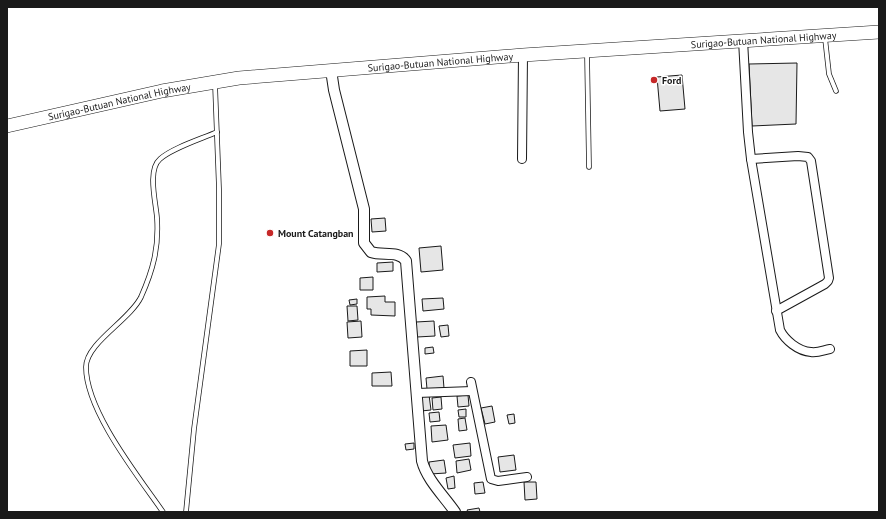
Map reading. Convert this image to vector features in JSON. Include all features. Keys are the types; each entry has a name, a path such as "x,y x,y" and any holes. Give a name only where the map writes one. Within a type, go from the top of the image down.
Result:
{"highway":[{"name":"Surigao-Butuan National Highway","path":"7,126 162,91 269,75 523,55 879,32"}],"street":[{"path":"743,40 751,159 780,330 788,341 806,351 818,352 830,349"},
{"path":"522,159 523,55"},
{"path":"331,70 334,90 364,209 364,243 371,252 398,255 406,261 421,452 424,467 430,479 455,512"},
{"path":"751,159 798,156 808,157 811,161 829,278 825,284 776,311"},
{"path":"471,382 491,478 498,481 527,477"},
{"path":"416,393 472,391"}],"lane":[{"path":"825,36 829,74 836,91"},
{"path":"587,51 589,167"},
{"path":"186,512 194,429 218,244 219,189 215,82"},
{"path":"163,512 130,466 101,418 93,400 88,382 86,366 87,358 92,349 129,314 139,301 150,277 157,251 157,219 153,181 155,165 169,153 217,132"}],"building":[{"path":"797,63 796,124 752,126 749,64"},
{"path":"682,75 685,109 660,111 657,77"},
{"path":"385,218 386,231 372,232 371,219"},
{"path":"441,246 443,270 421,272 419,248"},
{"path":"393,262 393,271 377,272 377,263"},
{"path":"373,277 373,290 360,290 360,278"},
{"path":"385,296 385,302 395,302 395,316 371,315 371,309 367,309 367,297"},
{"path":"443,298 444,309 423,311 422,299"},
{"path":"357,299 357,304 350,305 349,300"},
{"path":"347,306 357,306 358,320 348,321"},
{"path":"361,321 362,337 348,338 347,322"},
{"path":"434,321 435,336 417,337 416,322"},
{"path":"448,325 449,336 441,337 439,326"},
{"path":"433,347 434,353 425,354 425,348"},
{"path":"367,350 367,366 350,366 350,351"},
{"path":"391,372 392,386 372,386 372,373"},
{"path":"443,376 444,388 427,389 426,378"},
{"path":"429,395 431,410 421,411 420,396"},
{"path":"468,395 469,406 458,407 457,396"},
{"path":"441,397 442,409 433,410 432,398"},
{"path":"492,406 495,422 485,424 481,408"},
{"path":"466,409 466,417 459,417 458,410"},
{"path":"439,412 440,421 430,422 429,413"},
{"path":"514,414 515,423 509,424 507,415"},
{"path":"465,418 467,430 459,431 458,419"},
{"path":"446,425 448,440 432,442 431,426"},
{"path":"414,443 414,449 406,450 405,444"},
{"path":"470,443 471,456 455,458 453,445"},
{"path":"514,455 516,470 500,472 498,457"},
{"path":"469,459 471,470 457,473 456,461"},
{"path":"444,460 446,473 430,474 429,462"},
{"path":"454,476 455,488 448,489 446,478"},
{"path":"483,482 485,493 475,494 474,483"},
{"path":"524,482 536,482 537,499 525,500"},
{"path":"479,508 480,512 468,512 467,510"}],"place":[{"name":"Ford","path":"654,80"},
{"name":"Mount Catangban","path":"270,233"}]}
